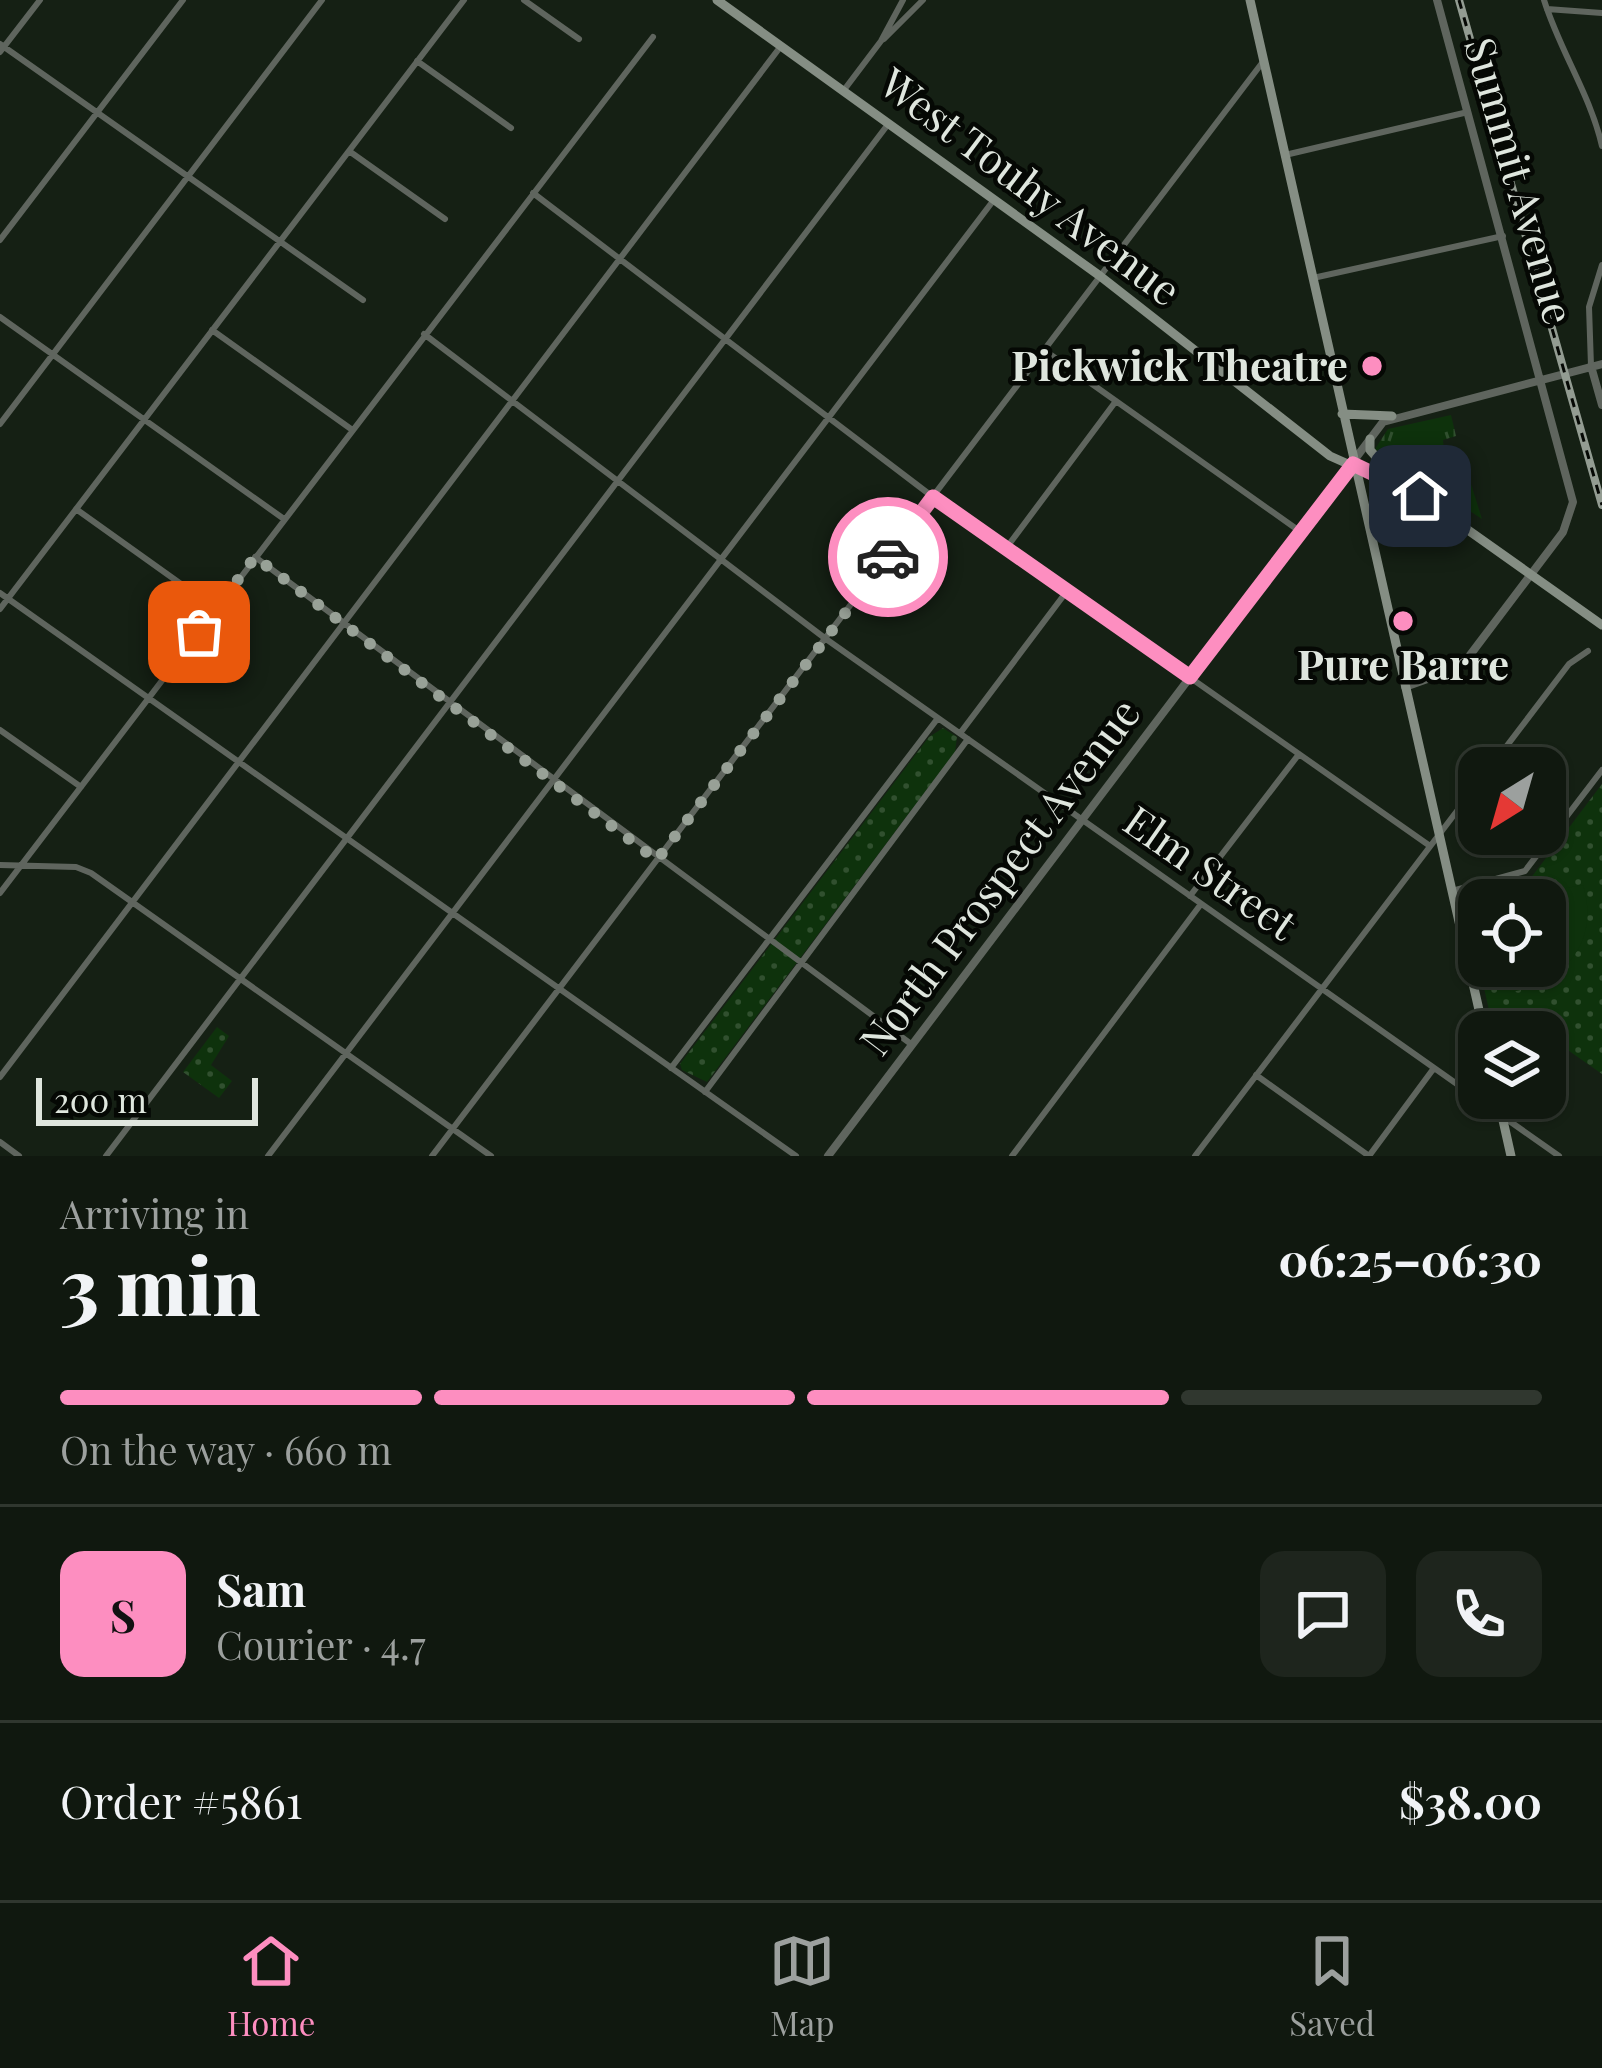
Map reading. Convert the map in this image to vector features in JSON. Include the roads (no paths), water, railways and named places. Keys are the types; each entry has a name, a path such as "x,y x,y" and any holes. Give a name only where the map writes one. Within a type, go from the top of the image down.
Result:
{"main road":[{"name":"West Touhy Avenue","path":"717,0 738,9 782,46 1100,276 1309,441 1403,487 1602,625"},
{"path":"1250,0 1479,1011"},
{"path":"1342,414 1392,416"},
{"path":"1370,440 1370,450 1403,487"},
{"path":"1503,1119 1510,1156"}],"street":[{"path":"40,0 1,48 363,300"},
{"path":"0,240 183,0"},
{"path":"0,424 322,0"},
{"path":"0,609 464,0"},
{"path":"524,0 579,39"},
{"path":"881,41 903,0"},
{"path":"844,90 881,41 922,0"},
{"name":"Summit Avenue","path":"1404,687 1461,667 1563,532 1573,502 1437,0"},
{"path":"1602,13 1545,4 1560,48 1593,110 1602,146"},
{"path":"0,893 653,37"},
{"path":"0,1077 782,46"},
{"path":"432,1156 1264,61"},
{"path":"417,62 511,128"},
{"path":"1285,155 1468,112"},
{"path":"106,1156 889,123"},
{"path":"349,151 445,219"},
{"path":"533,193 933,497 1430,846"},
{"path":"268,1156 995,198"},
{"path":"1313,278 1503,236"},
{"path":"1602,265 1589,307 1602,405"},
{"path":"0,317 284,519"},
{"path":"212,330 352,429"},
{"name":"Elm Street","path":"424,334 826,639 1458,1085"},
{"path":"1044,350 1298,530"},
{"path":"1392,416 1597,365"},
{"path":"1006,549 1116,401"},
{"name":"North Prospect Avenue","path":"828,1156 1298,530 1392,416"},
{"path":"76,509 216,609"},
{"path":"255,557 657,860 911,1044"},
{"path":"705,1092 1067,591"},
{"path":"0,593 796,1156"},
{"path":"1506,747 1569,664 1588,652"},
{"path":"671,1068 938,718"},
{"path":"0,730 81,787"},
{"path":"1190,896 1299,754"},
{"path":"1452,891 1525,871 1602,770"},
{"path":"1196,1156 1458,809"},
{"path":"0,865 84,869 491,1156"},
{"path":"1012,1156 1201,904"},
{"path":"1256,1075 1369,1156 1434,1068"},
{"name":"Elm Street","path":"1508,1119 1559,1156"},
{"path":"0,1142 20,1156"}],"railway":[{"path":"1459,0 1602,505"}],"place":[{"name":"Pickwick Theatre","path":"1372,366"},
{"name":"Pure Barre","path":"1403,621"}]}
